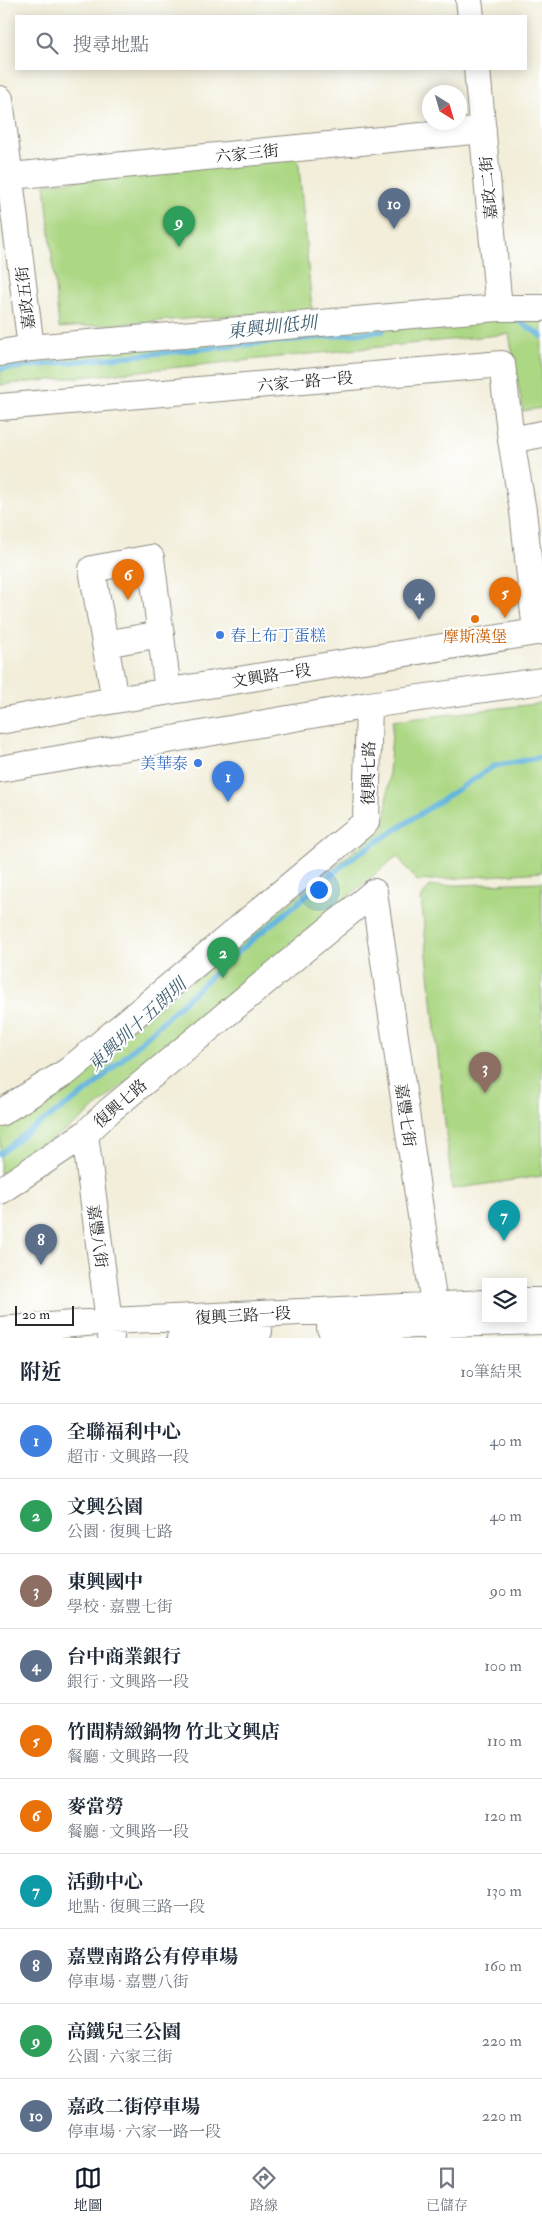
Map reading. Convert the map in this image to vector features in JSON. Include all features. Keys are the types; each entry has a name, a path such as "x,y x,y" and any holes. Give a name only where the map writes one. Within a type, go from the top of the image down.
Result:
{"street":[{"path":"469,0 471,15"},
{"name":"嘉政二街","path":"477,70 499,308"},
{"name":"嘉政五街","path":"0,99 31,348"},
{"name":"六家三街","path":"11,176 483,130"},
{"path":"0,353 31,348 499,308 542,308"},
{"name":"六家一路一段","path":"0,407 502,364 511,440"},
{"path":"539,632 523,511 511,440 542,434"},
{"path":"115,700 92,569 151,558 168,691"},
{"name":"文興路一段","path":"0,722 168,691 539,632"},
{"path":"105,644 161,634"},
{"path":"0,768 370,705 542,681"},
{"name":"復興七路","path":"0,1113 68,1071 366,822 370,705"},
{"name":"復興七路","path":"0,1191 85,1134 109,1111 374,892"},
{"name":"嘉豐七街","path":"374,892 435,1323"},
{"name":"嘉豐八街","path":"85,1134 110,1330"},
{"path":"527,1301 542,1300"},
{"name":"復興三路一段","path":"180,1338 435,1323 482,1305"},
{"name":"復興三路一段","path":"0,1330 110,1330 542,1321"}],"green space":[{"path":"298,156 312,310 59,328 45,184"},
{"path":"542,308 542,408 523,411 509,334 0,385 0,360"},
{"path":"542,703 542,872 417,881 397,856 78,1122 0,1174 0,1129 73,1075 385,826 393,721"},
{"path":"542,882 542,1176 452,1189 421,898 430,886"}],"waterway":[{"name":"東興圳低圳","path":"514,318 542,336"},
{"name":"東興圳低圳","path":"0,369 383,331"},
{"name":"東興圳十五朗圳","path":"0,1154 23,1135 89,1090 233,956 352,858 494,766 542,757"}],"place":[{"name":"嘉政二街停車場","path":"394,229"},
{"name":"高鐵兒三公園","path":"179,247"},
{"name":"麥當勞","path":"128,600"},
{"name":"竹間精緻鍋物 竹北文興店","path":"505,618"},
{"name":"摩斯漢堡","path":"475,619"},
{"name":"台中商業銀行","path":"419,620"},
{"name":"春上布丁蛋糕","path":"220,635"},
{"name":"美華泰","path":"198,763"},
{"name":"全聯福利中心","path":"228,802"},
{"name":"文興公園","path":"223,978"},
{"name":"東興國中","path":"485,1093"},
{"name":"活動中心","path":"504,1241"},
{"name":"嘉豐南路公有停車場","path":"41,1265"}]}
